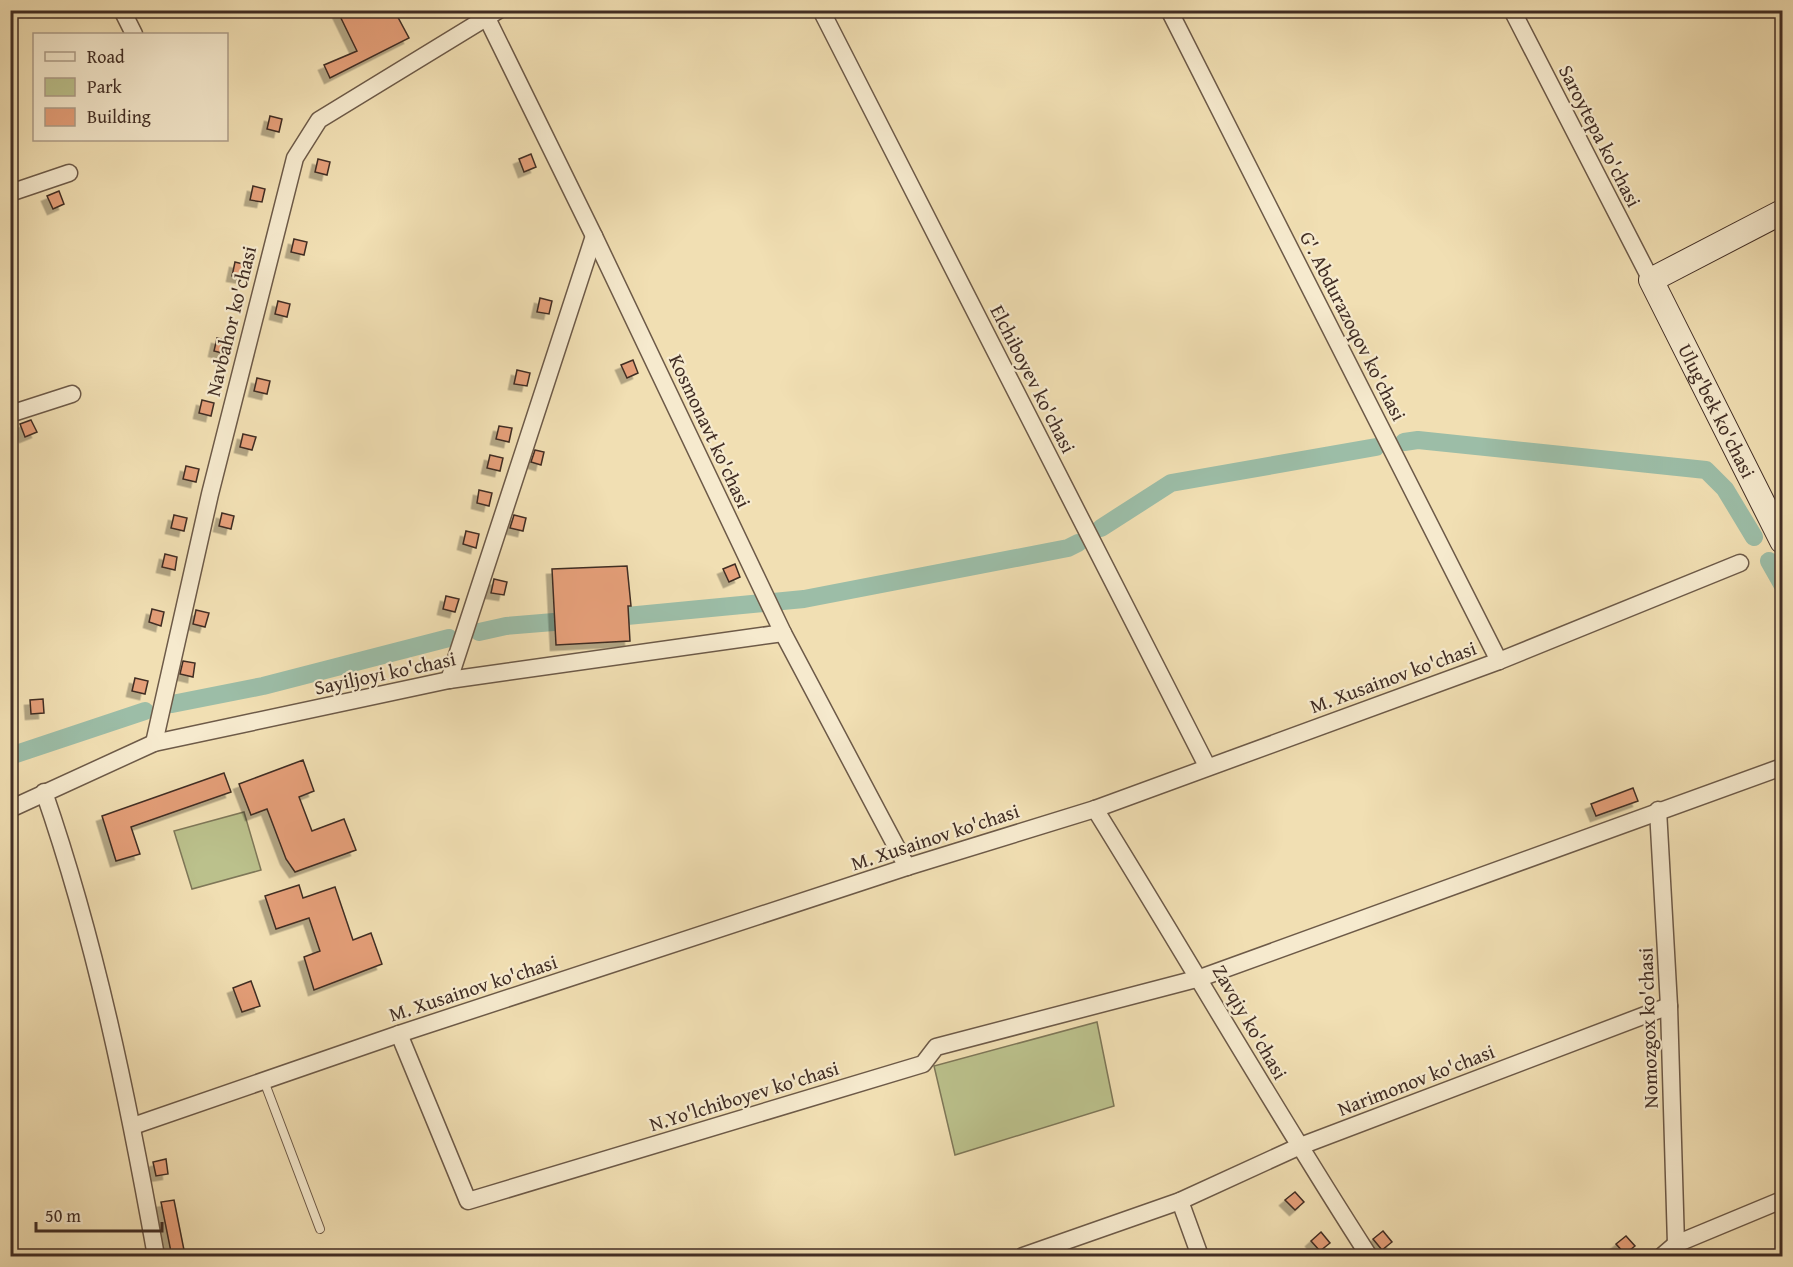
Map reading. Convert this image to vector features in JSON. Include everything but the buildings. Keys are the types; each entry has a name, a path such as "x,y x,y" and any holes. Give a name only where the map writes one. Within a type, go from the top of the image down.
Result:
{"main road":[{"path":"1651,280 1782,212"},
{"name":"Ulug'bek ko'chasi","path":"1651,280 1782,541"}],"street":[{"path":"122,10 134,33"},
{"name":"Elchiboyev ko'chasi","path":"821,10 1208,766"},
{"name":"G'. Abdurazoqov ko'chasi","path":"1168,10 1499,661"},
{"name":"Saroytepa ko'chasi","path":"1512,10 1651,280"},
{"name":"Kosmonavt ko'chasi","path":"489,13 783,632 907,867"},
{"name":"Navbahor ko'chasi","path":"154,743 210,494 295,158 319,120 489,13"},
{"path":"10,194 69,173"},
{"path":"449,680 594,236"},
{"path":"10,414 72,394"},
{"name":"M. Xusainov ko'chasi","path":"133,1126 399,1034 907,867 1095,809 1499,661 1740,563"},
{"name":"Sayiljoyi ko'chasi","path":"10,809 154,743 449,680 783,632"},
{"path":"1200,978 1658,810 1782,767"},
{"path":"44,792 73,877 133,1126 156,1257"},
{"name":"Zavqiy ko'chasi","path":"1095,809 1200,978 1299,1148 1369,1257"},
{"name":"Nomozgox ko'chasi","path":"1658,810 1670,1006 1676,1244"},
{"name":"N.Yo'lchiboyev ko'chasi","path":"399,1034 468,1202 923,1064 936,1047 1200,978"},
{"name":"Narimonov ko'chasi","path":"1023,1257 1180,1201 1299,1148 1670,1006"},
{"path":"1662,1257 1676,1244 1782,1200"},
{"path":"1180,1201 1200,1257"}],"lane":[{"path":"264,1081 321,1228"}],"green space":[{"path":"244,812 261,870 192,889 174,831"},
{"path":"1097,1022 1114,1106 955,1155 934,1066"}],"waterway":[{"path":"1404,442 1418,440 1706,470 1725,489 1754,537"},
{"path":"1101,528 1171,483 1376,447"},
{"path":"606,618 804,599 1068,548 1078,543"},
{"path":"1769,561 1782,584"},
{"path":"479,632 506,626 578,620"},
{"path":"172,704 263,686 449,638"},
{"path":"10,756 145,711"}]}
